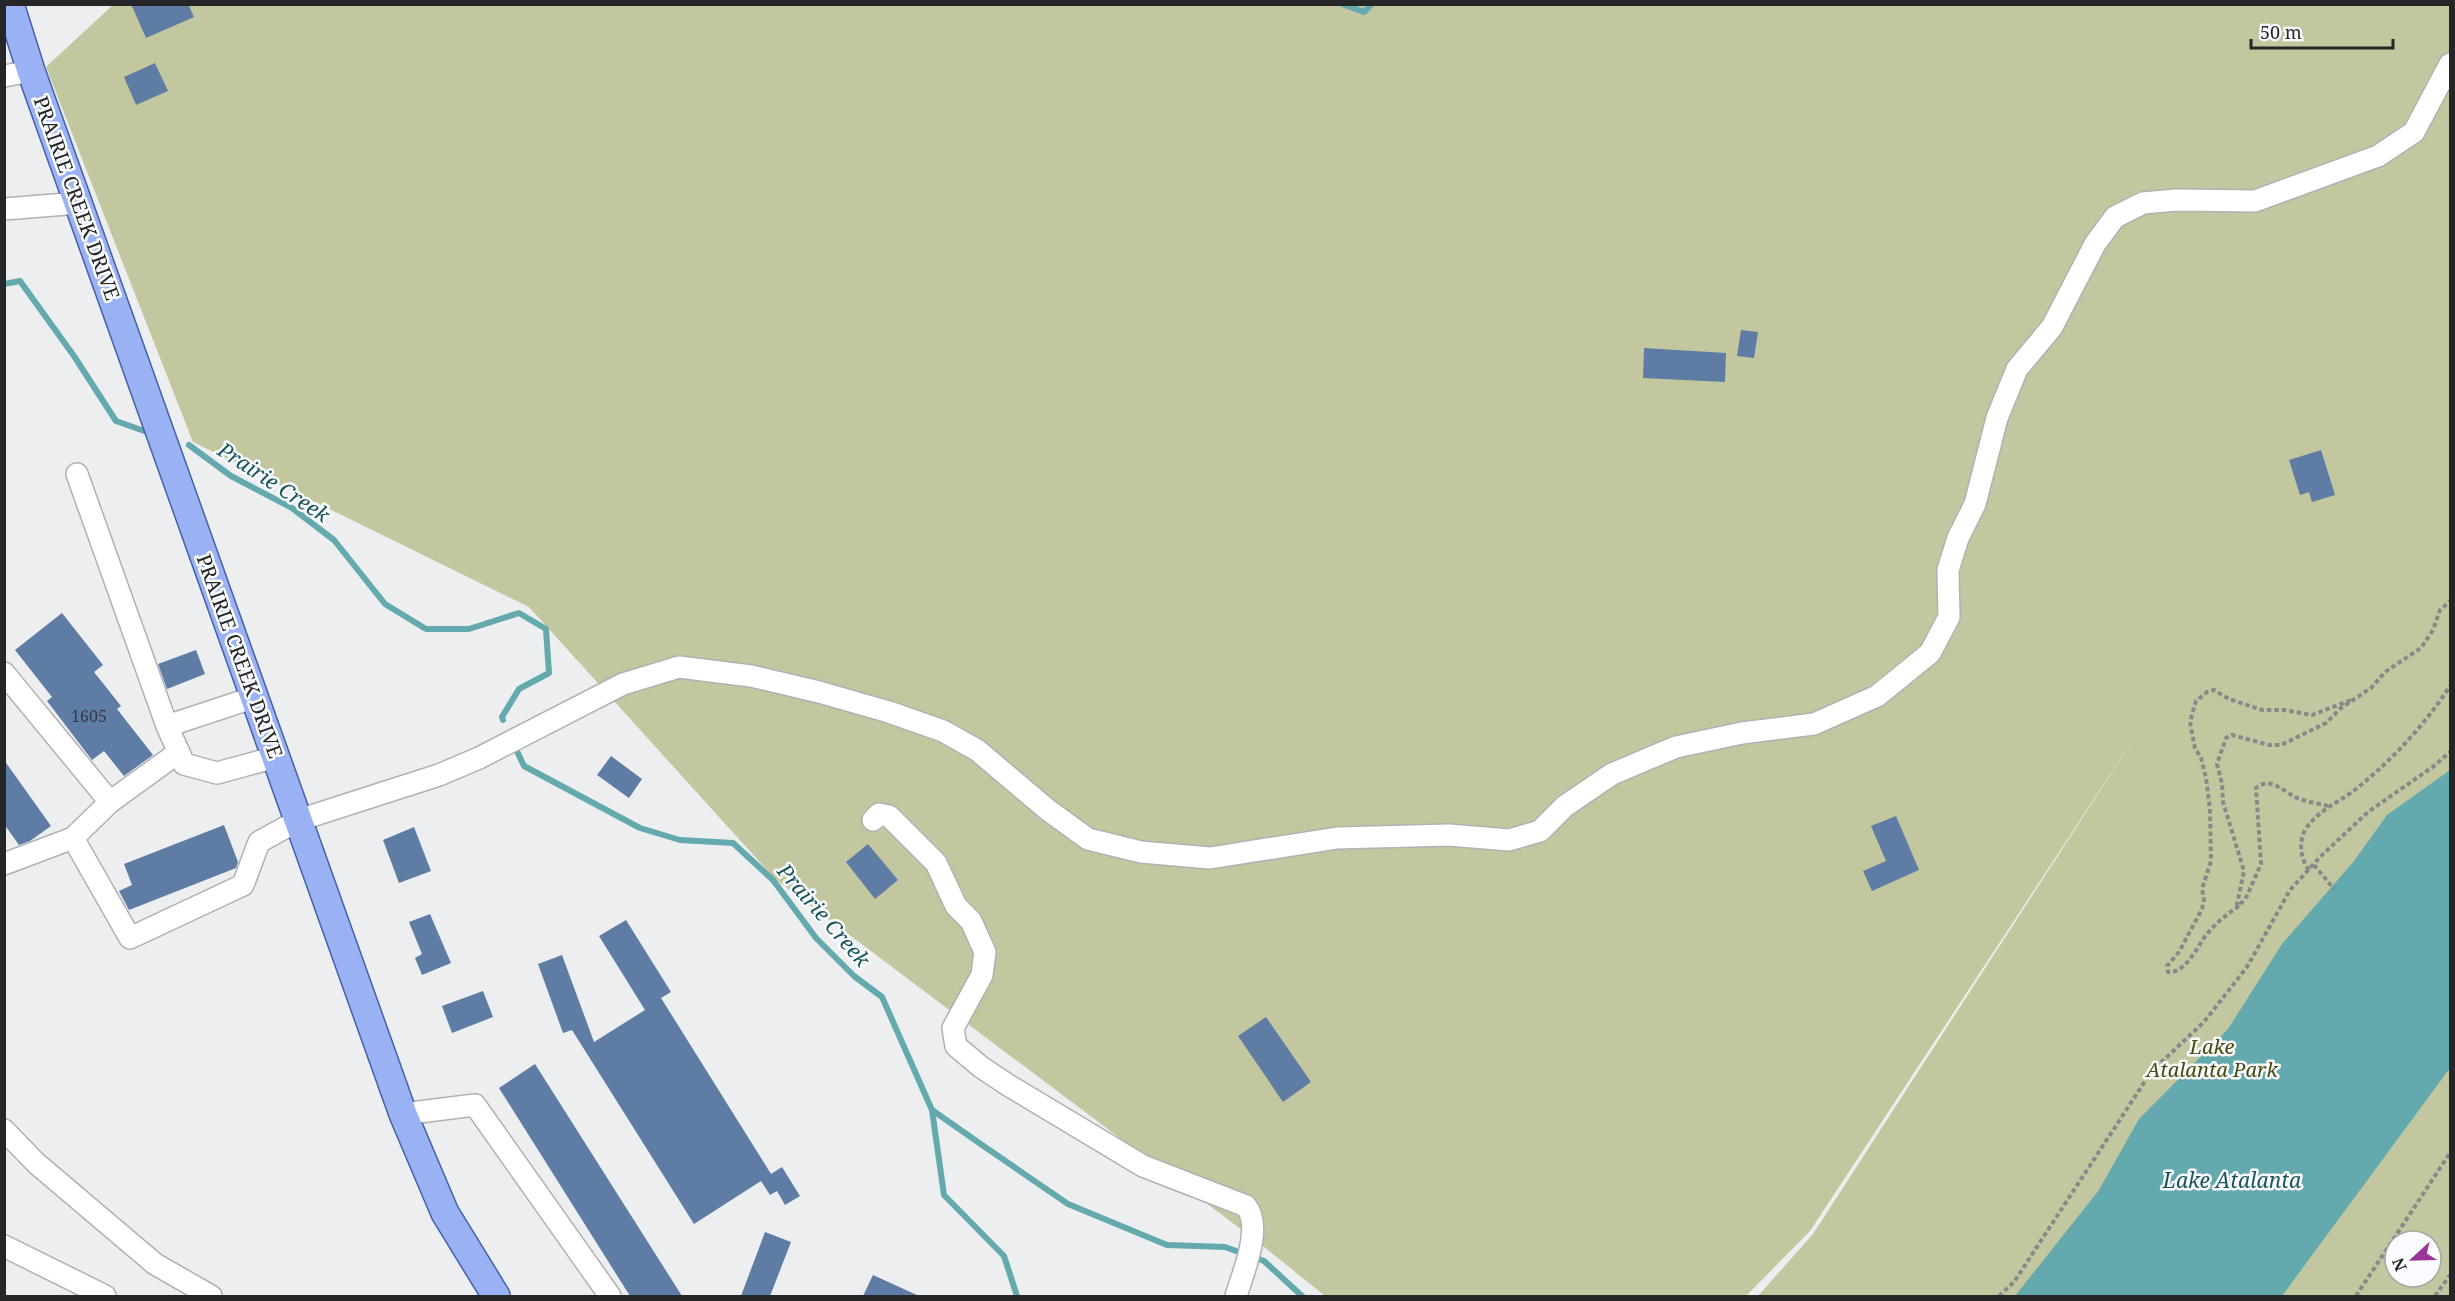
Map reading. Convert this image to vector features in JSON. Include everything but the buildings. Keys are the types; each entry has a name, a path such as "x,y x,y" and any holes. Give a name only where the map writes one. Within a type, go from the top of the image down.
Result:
{"main road":[{"name":"PRAIRIE CREEK DRIVE","path":"10,4 32,72 403,1114 445,1213 496,1296"}],"street":[{"path":"73,837 130,938 243,885 259,842 299,820 439,776 623,684 679,667 751,676 819,692 889,712 943,731 977,750 1048,810 1088,839 1141,852 1210,858 1337,838 1449,835 1509,840 1540,831 1565,806 1612,774 1676,747 1742,733 1814,724 1877,696 1930,653 1949,616 1948,570 1958,538 1975,504 1997,418 2017,369 2052,327 2095,244 2115,217 2143,203 2176,200 2255,201 2378,156 2414,132 2451,64"},
{"path":"4,76 32,72"},
{"path":"4,209 80,203"},
{"path":"77,474 167,726 184,764 217,773 276,757"},
{"path":"4,673 110,802"},
{"path":"167,726 255,698"},
{"path":"4,864 73,837 110,802 179,752"},
{"path":"873,820 879,814 889,816 936,863 956,906 970,921 985,952 982,975 953,1028 956,1046 981,1067 1008,1085 1143,1166 1246,1206 1252,1214 1252,1242 1236,1296"},
{"path":"403,1114 475,1105 610,1296"},
{"path":"4,1130 36,1163 155,1264 211,1296"},
{"path":"4,1246 105,1296"}],"path":[{"path":"2239,906 2236,899 2244,871 2223,802 2222,784 2217,764 2226,738 2232,735 2259,743 2281,745 2326,723 2341,708 2363,694 2385,672 2421,648 2433,630 2440,610 2451,601"},
{"path":"2309,870 2302,858 2302,837 2306,827 2328,806 2337,803 2361,786 2399,751 2435,711 2451,686"},
{"path":"2328,806 2295,797 2278,785 2263,784 2256,788 2261,864 2247,896 2208,933 2197,952 2182,967 2174,972 2168,972 2167,966 2179,952 2202,909 2204,900 2202,889 2212,851 2206,778 2201,758 2195,748 2190,722 2196,701 2207,692 2214,690 2229,699 2262,710 2284,710 2312,715 2363,694"},
{"path":"1999,1296 2014,1282 2151,1072 2204,1022 2247,967 2290,890 2368,812 2451,752"},
{"path":"2314,865 2334,889"},
{"path":"2355,1296 2451,1153"},
{"path":"2435,1296 2451,1275"}],"green space":[{"name":"Lake Atalanta Park","path":"114,4 2450,5 2450,1296 1758,1296 1813,1234 2142,726 1810,1231 1746,1296 1325,1296 1258,1242 775,879 529,607 193,442 46,67"}],"water":[{"name":"Lake Atalanta","path":"2450,770 2450,1068 2282,1296 2015,1296 2099,1190 2139,1119 2228,1029 2282,944 2354,861 2387,815"}],"waterway":[{"path":"1342,4 1364,12 1372,4"},
{"name":"Prairie Creek","path":"4,284 20,281 74,356 116,421 150,433"},
{"name":"Prairie Creek","path":"189,445 231,476 292,508 334,540 385,604 426,629 469,629 519,613 546,629 549,673 519,689 502,717 503,720"},
{"name":"Prairie Creek","path":"516,749 524,766 640,828 680,840 733,843 773,880 816,938 854,976 882,997 932,1110 985,1147 1068,1204 1167,1245 1225,1247 1264,1261 1302,1296"},
{"path":"932,1110 944,1195 1004,1256 1017,1296"}]}
